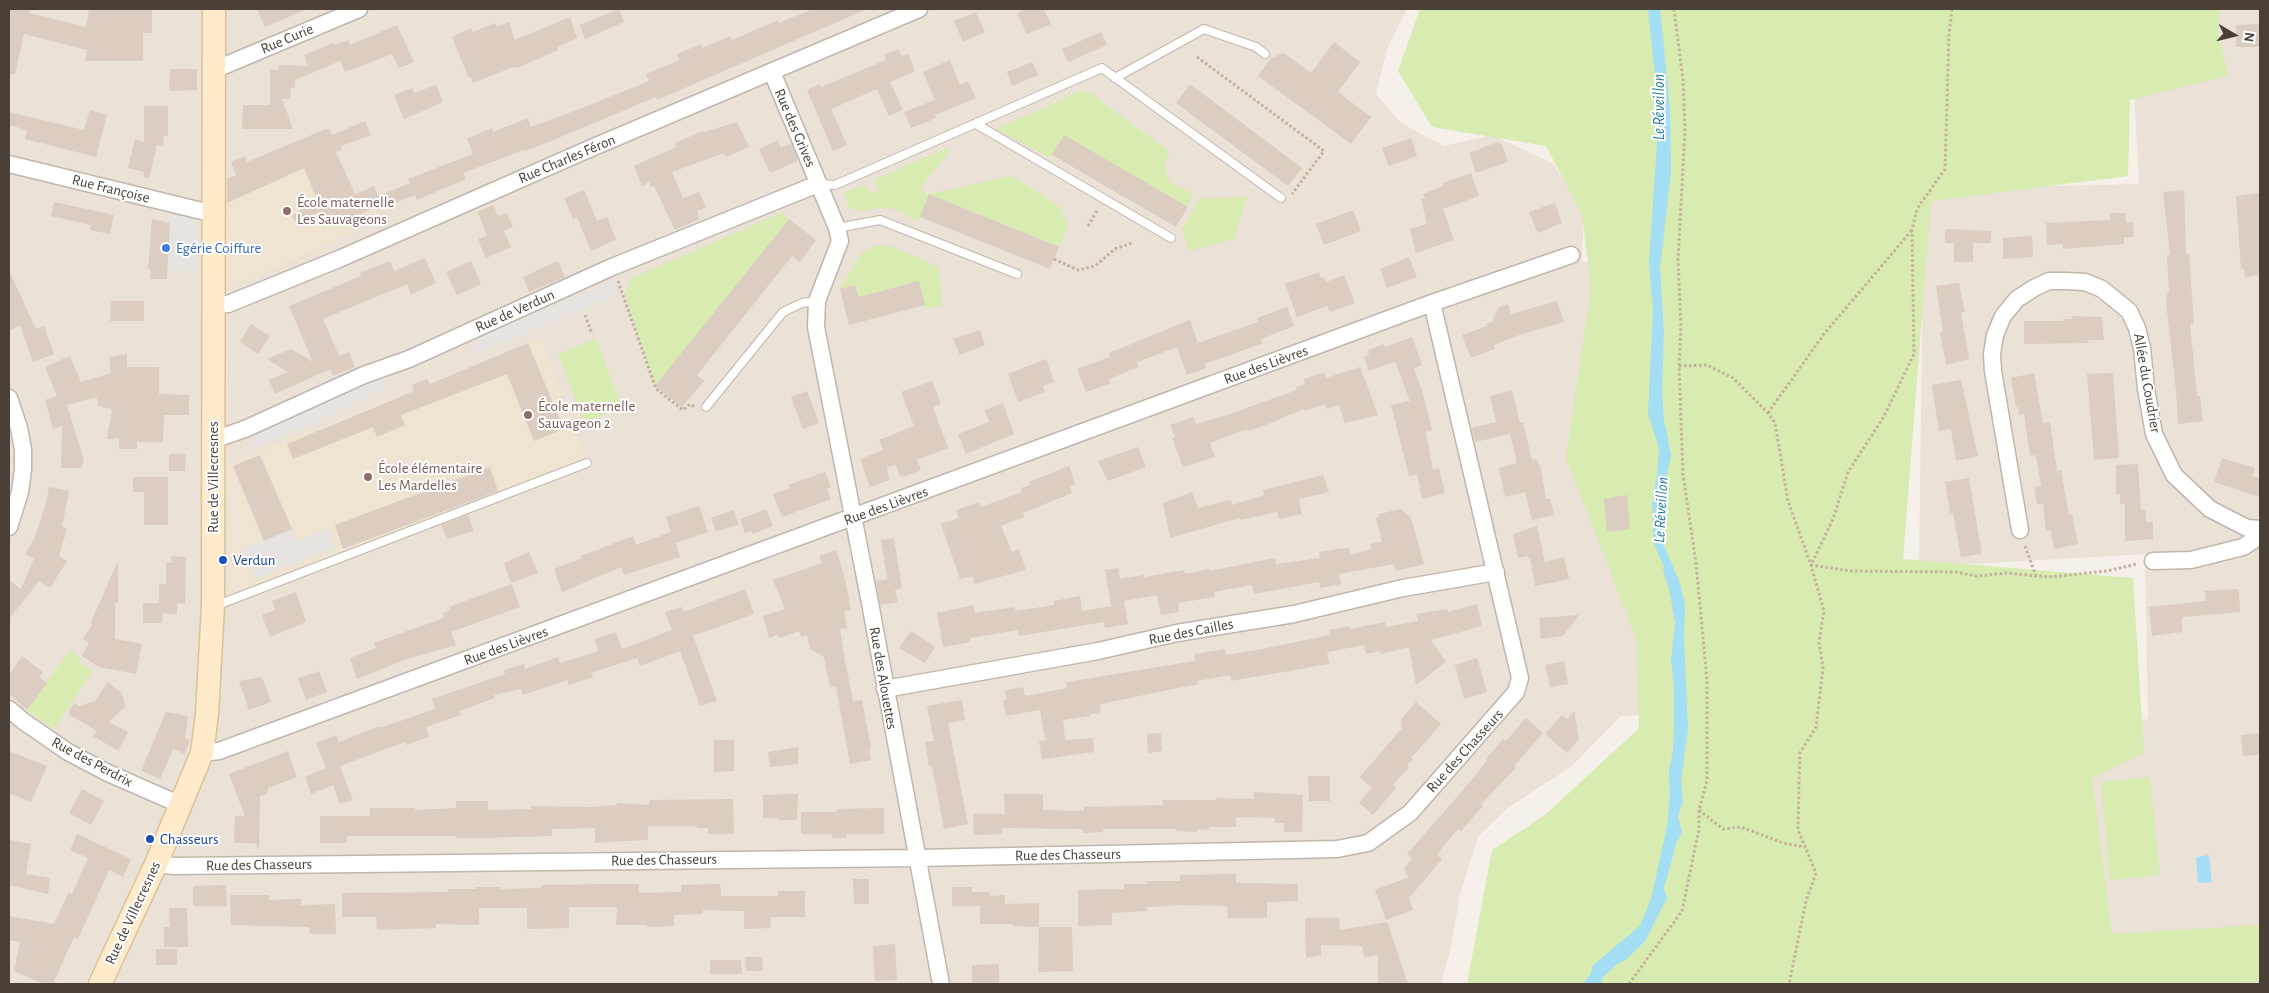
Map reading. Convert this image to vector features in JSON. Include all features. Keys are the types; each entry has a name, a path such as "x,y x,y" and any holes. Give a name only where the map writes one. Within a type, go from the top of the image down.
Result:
{"street":[{"name":"Rue de Villecresnes","path":"100,984 156,864 202,753 207,714 213,606 214,9"},
{"name":"Rue Curie","path":"214,70 359,9"},
{"name":"Rue Charles Féron","path":"213,305 228,304 339,259 580,153 772,72 896,13 919,9"},
{"name":"Rue des Grives","path":"772,72 837,228"},
{"name":"Rue Françoise","path":"9,164 214,214"},
{"name":"Rue de Verdun","path":"213,440 245,429 364,375 409,359 612,267 818,184"},
{"name":"Rue des Alouettes","path":"837,228 840,241 817,301 816,327 941,984"},
{"name":"Rue des Lièvres","path":"202,753 219,751 1432,303 1571,256"},
{"name":"Allée du Coudrier","path":"2020,530 1993,372 1992,354 1995,335 2003,316 2017,299 2049,281 2085,282 2102,289 2129,312 2137,328 2142,348 2146,389 2154,434 2174,475 2210,510 2247,528 2260,530"},
{"name":"Rue des Chasseurs","path":"156,864 173,866 918,858 1337,849 1368,844 1410,813 1516,692 1520,678 1432,303"},
{"path":"9,398 19,428 23,449 23,470 20,492 9,527"},
{"path":"2153,561 2199,558 2243,548 2260,536"},
{"name":"Rue des Cailles","path":"885,690 1098,651 1177,633 1294,614 1403,588 1496,572"},
{"name":"Rue des Perdrix","path":"9,709 68,752 108,773 181,805"}],"lane":[{"path":"1115,78 1204,29 1256,47 1265,54"},
{"path":"818,184 835,185 1102,68 1281,198"},
{"path":"976,124 1171,238"},
{"path":"837,228 880,220 1017,274"},
{"path":"706,407 783,312 802,303 817,301"},
{"path":"213,606 587,463"}],"path":[{"path":"1629,984 1682,911 1699,829 1699,810 1707,781 1707,680 1696,563 1683,475 1678,260 1685,131 1684,80 1674,9"},
{"path":"1811,565 1833,518 1848,472 1883,418 1914,354 1912,230 1918,209 1946,169 1949,34 1952,9"},
{"path":"1197,57 1324,151 1286,202 1281,198"},
{"path":"1088,226 1098,208"},
{"path":"1768,413 1824,334 1912,230"},
{"path":"1054,260 1078,270 1095,266 1115,249 1132,243"},
{"path":"612,267 656,389 683,410 690,404 700,411 706,407"},
{"path":"585,315 592,334"},
{"path":"1679,366 1707,365 1733,378 1768,413 1775,423 1788,501 1811,565 1824,611 1819,642 1823,668 1816,727 1800,753 1798,830 1816,873 1806,902 1789,984"},
{"path":"2020,530 2036,576"},
{"path":"1811,565 1850,571 1956,572 1977,576 2006,573 2049,577 2108,571 2153,561"},
{"path":"1699,810 1723,829 1741,827 1783,843 1805,847"}],"shaded area":[{"path":"9,9 1407,9 1387,49 1376,94 1401,123 1444,146 1492,135 1552,163 1584,206 1582,262 1643,260 1657,714 1621,716 1572,766 1509,807 1478,837 1460,894 1451,947 1441,984 9,984"},
{"path":"2215,9 2260,9 2260,984 2118,984 2085,728 2148,719 2145,554 1919,567 1924,189 2139,184 2134,88 2223,56"},
{"name":"École maternelle Les Sauvageons","path":"319,141 357,230 231,289 224,285 225,180"},
{"path":"170,214 194,220 202,229 201,270 169,269"},
{"path":"617,280 617,295 473,355 478,338"},
{"name":"École élémentaire Les Mardelles","path":"541,338 587,463 228,600 227,464"},
{"path":"388,372 386,389 252,450 255,429"},
{"path":"291,528 296,541 328,528 336,547 255,579 243,548"}],"green space":[{"path":"1420,9 2220,9 2218,29 2228,76 2130,100 2128,176 1931,201 1903,559 2133,578 2144,753 2092,778 2112,934 2260,925 2260,981 2236,984 1467,984 1492,850 1545,815 1639,728 1636,638 1566,458 1591,288 1582,214 1546,146 1432,127 1398,71"},
{"path":"1081,91 1090,93 1170,152 1164,167 1170,183 1188,191 1192,197 1188,207 1064,136 1052,155 1048,157 996,129"},
{"path":"947,148 949,151 919,190 929,194 918,222 894,209 850,209 844,192 865,185 871,194 879,190 874,180"},
{"path":"1012,176 1060,207 1068,224 1059,247 929,194"},
{"path":"1246,197 1235,239 1189,251 1182,230 1200,199"},
{"path":"783,212 789,219 655,386 625,295 630,279"},
{"path":"874,246 890,246 939,267 942,305 925,309 919,281 859,297 855,285 840,289 861,254"},
{"path":"596,339 622,407 584,422 558,354"},
{"path":"70,650 81,659 79,663 93,671 54,729 27,710"},
{"path":"2150,777 2160,875 2110,880 2101,782"}],"water":[{"path":"1648,9 1660,9 1670,107 1671,171 1660,268 1664,332 1662,391 1664,420 1671,455 1661,504 1664,546 1680,583 1685,605 1684,637 1688,729 1681,781 1683,801 1678,816 1682,832 1677,841 1664,888 1667,898 1645,941 1627,959 1617,964 1603,977 1601,984 1583,984 1590,975 1593,965 1640,926 1651,899 1667,827 1670,796 1669,772 1674,728 1674,686 1671,660 1677,606 1671,583 1654,544 1652,506 1659,449 1648,413 1653,311 1649,263 1658,104"},
{"path":"2209,855 2212,882 2198,883 2196,857"}],"building":[{"path":"9,9 31,9 29,13 86,27 89,9 152,9 152,33 143,33 143,61 85,61 87,50 24,34 15,74 9,74"},
{"path":"257,9 307,9 265,27"},
{"path":"619,9 624,22 585,39 580,25"},
{"path":"813,9 867,9 657,100 656,97 539,146 523,150 463,173 466,179 417,200 415,195 382,208 381,205 329,227 322,211 295,221 292,216 317,199 304,168 227,203 227,179 236,175 231,162 245,156 247,162 326,129 330,129 332,135 365,121 371,135 341,146 342,150 336,152 355,194 374,186 378,196 410,183 408,179 473,154 467,139 492,128 493,132 528,118 531,127 649,81 646,74 680,60 677,54 701,44 702,48 730,36 732,40 778,20 779,23"},
{"path":"1027,9 1044,9 1051,24 1027,34 1017,13"},
{"path":"976,12 985,32 963,42 954,21"},
{"path":"570,17 577,38 557,47 558,50 517,68 516,66 473,83 471,77 469,78 452,37 471,28 473,32 495,23 497,27 509,22 515,40"},
{"path":"2260,24 2260,47 2236,47 2236,25"},
{"path":"397,25 414,62 399,68 392,54 345,72 340,61 295,80 295,87 291,88 290,99 282,99 293,129 242,129 243,105 270,105 270,69 279,70 279,65 308,66 304,55 333,43 334,45 348,40 350,45"},
{"path":"1101,32 1107,45 1068,62 1062,49"},
{"path":"1334,42 1360,62 1338,92 1371,117 1351,144 1258,76 1271,58 1284,53 1311,73"},
{"path":"898,49 902,56 908,54 915,71 890,82 903,110 889,116 877,89 831,109 847,145 833,151 807,90 820,84 821,87 886,60 884,55"},
{"path":"950,60 960,85 968,81 976,98 935,115 936,118 911,128 904,112 935,100 923,72"},
{"path":"1032,62 1038,75 1012,86 1007,72"},
{"path":"170,69 197,69 197,90 169,91"},
{"path":"1190,84 1302,168 1288,186 1176,103"},
{"path":"436,85 443,102 404,119 394,95 412,88 414,93"},
{"path":"144,106 168,106 168,136 164,136 163,146 157,145 149,178 144,177 144,172 128,168 135,139 144,142"},
{"path":"90,110 107,115 96,157 25,139 27,130 9,125 9,112 84,130"},
{"path":"737,122 749,147 726,157 724,153 672,172 683,198 699,192 706,207 697,211 700,219 675,230 654,186 651,187 649,182 642,186 634,166 676,147 675,143 703,131"},
{"path":"1064,135 1188,207 1176,227 1052,155"},
{"path":"1411,138 1417,156 1389,166 1382,148"},
{"path":"778,140 781,148 791,143 798,161 770,173 759,149"},
{"path":"1497,142 1502,145 1508,162 1476,173 1469,153"},
{"path":"1471,173 1479,196 1443,209 1454,240 1416,253 1410,229 1427,224 1421,199 1425,199 1423,194 1443,186 1442,183"},
{"path":"584,190 597,221 607,217 616,240 591,251 577,217 573,219 564,198"},
{"path":"2184,190 2186,254 2189,254 2194,324 2190,324 2197,396 2200,396 2203,421 2178,424 2166,301 2167,293 2169,293 2167,255 2170,255 2163,192"},
{"path":"2260,193 2260,275 2245,277 2244,269 2241,269 2236,196"},
{"path":"929,194 1059,247 1050,269 920,217"},
{"path":"54,202 114,215 110,234 90,230 91,225 51,216"},
{"path":"1555,203 1562,223 1538,233 1529,212"},
{"path":"493,205 498,216 507,213 513,227 504,231 511,247 486,258 478,239 487,236 478,212"},
{"path":"1353,210 1361,231 1324,245 1316,224"},
{"path":"2110,213 2126,213 2126,223 2133,222 2134,237 2124,237 2124,244 2063,249 2063,244 2047,245 2046,223 2110,220"},
{"path":"152,219 170,223 167,279 150,279 151,269 148,269"},
{"path":"789,219 816,240 800,262 792,256 697,375 704,381 682,407 655,386"},
{"path":"1945,229 1991,231 1991,243 1973,243 1973,262 1954,262 1954,243 1945,243"},
{"path":"2032,236 2033,257 2003,259 2003,238"},
{"path":"1409,257 1417,277 1387,288 1380,269"},
{"path":"425,258 436,283 411,294 407,284 323,319 339,356 349,352 355,367 333,376 330,369 275,394 269,380 288,372 267,359 291,349 313,362 289,306 361,276 360,273 390,261 394,271"},
{"path":"471,261 481,284 457,295 446,272"},
{"path":"558,261 565,277 529,292 523,277"},
{"path":"9,271 36,329 44,326 54,354 33,362 20,325 9,331"},
{"path":"1319,272 1321,278 1324,277 1326,282 1344,275 1355,303 1330,312 1327,306 1297,317 1285,284"},
{"path":"919,281 925,305 849,325 840,289 855,285 859,297"},
{"path":"1959,283 1965,312 1961,313 1969,359 1946,365 1940,332 1943,332 1936,286"},
{"path":"111,301 144,301 144,321 110,321"},
{"path":"1557,301 1564,322 1519,335 1494,345 1495,349 1471,358 1462,335 1487,326 1486,324 1494,321 1493,318 1499,307 1508,304 1511,314"},
{"path":"1287,307 1294,326 1261,339 1263,343 1205,364 1206,368 1187,375 1177,347 1137,362 1139,367 1109,379 1111,383 1086,392 1077,369 1110,357 1109,353 1190,320 1198,343 1258,322 1257,318"},
{"path":"2072,316 2102,317 2104,340 2088,340 2089,343 2024,344 2024,321 2063,321 2063,319 2072,319"},
{"path":"251,324 270,336 258,354 240,342"},
{"path":"980,330 985,345 960,355 953,339"},
{"path":"1412,337 1422,365 1414,368 1432,430 1426,432 1433,470 1439,468 1445,493 1422,499 1417,474 1409,476 1391,405 1410,401 1396,364 1394,362 1369,371 1364,357 1369,354 1368,350 1384,344 1385,347"},
{"path":"528,343 564,429 534,441 507,374 401,415 405,425 377,437 373,427 293,459 287,444 414,391 412,385 427,379 430,384"},
{"path":"127,354 127,367 159,367 159,394 189,395 189,415 164,415 163,442 137,442 137,449 119,449 119,438 107,439 112,409 98,406 97,397 67,405 84,460 81,468 61,468 62,426 53,429 45,400 57,396 45,367 70,356 81,382 111,373 109,357"},
{"path":"1046,359 1054,382 1043,386 1045,392 1018,402 1008,374"},
{"path":"1360,367 1378,415 1345,423 1339,405 1327,409 1325,404 1305,411 1304,409 1268,424 1248,431 1247,429 1210,443 1215,457 1183,467 1172,438 1175,437 1170,425 1193,417 1196,424 1227,415 1297,390 1296,387 1305,384 1304,379 1324,372 1326,378"},
{"path":"2034,373 2043,423 2050,422 2057,471 2061,470 2069,515 2072,514 2078,544 2054,549 2051,531 2046,531 2043,504 2037,504 2034,487 2041,486 2036,455 2030,456 2024,414 2019,415 2018,407 2016,407 2011,378"},
{"path":"2113,373 2119,458 2094,460 2087,374"},
{"path":"1961,380 1978,456 1956,461 1951,429 1939,431 1932,385"},
{"path":"932,381 941,404 933,407 948,448 917,460 921,470 903,477 903,475 900,476 896,465 887,467 889,480 870,487 860,459 883,450 879,440 914,426 901,392"},
{"path":"1512,390 1520,423 1523,423 1532,460 1536,459 1541,468 1546,499 1550,499 1554,515 1532,520 1525,492 1505,497 1499,468 1517,463 1510,434 1475,442 1472,428 1496,422 1490,396"},
{"path":"807,391 819,423 803,429 791,397"},
{"path":"1003,403 1014,434 966,454 958,434 989,422 985,410"},
{"path":"1138,447 1146,467 1108,481 1098,461"},
{"path":"169,454 186,454 185,471 169,471"},
{"path":"260,455 292,529 264,541 233,466"},
{"path":"2222,458 2255,468 2252,476 2260,478 2260,497 2214,482"},
{"path":"2138,464 2141,510 2146,510 2146,522 2153,522 2153,539 2125,541 2125,504 2120,504 2120,494 2116,495 2116,465"},
{"path":"1069,466 1075,484 1070,487 1072,493 1023,513 1024,517 1001,526 1012,552 1019,549 1026,570 974,584 973,576 960,579 941,524 959,518 956,510 979,502 981,507 1022,492 1021,488 1030,485 1029,482"},
{"path":"490,467 498,491 343,549 335,525"},
{"path":"825,472 831,487 827,489 831,499 782,517 773,494 790,488 788,485"},
{"path":"1323,475 1329,492 1299,499 1302,514 1279,519 1277,512 1240,520 1239,518 1170,538 1163,503 1192,492 1198,508 1230,500 1233,505 1264,495 1263,490"},
{"path":"133,477 168,477 168,525 144,525 144,492 133,492"},
{"path":"1969,478 1982,554 1961,557 1953,513 1950,513 1945,482"},
{"path":"49,487 69,491 62,526 67,529 59,556 67,561 50,588 39,581 9,619 9,580 21,589 34,559 25,554 35,537"},
{"path":"1627,495 1630,529 1607,532 1604,499"},
{"path":"699,506 708,532 676,543 680,557 624,575 621,567 562,592 554,569 582,558 581,556 633,536 636,545 671,532 666,517"},
{"path":"766,509 773,526 753,534 751,531 745,533 740,519"},
{"path":"1401,509 1411,518 1424,564 1396,571 1394,564 1339,574 1341,584 1320,588 1319,582 1254,594 1252,585 1214,592 1215,597 1178,603 1179,612 1161,615 1157,595 1124,601 1128,624 1105,628 1104,622 1019,636 1018,630 970,638 970,642 943,647 937,613 974,605 975,613 1014,607 1015,611 1054,605 1054,601 1080,596 1082,611 1111,606 1105,570 1118,568 1120,579 1184,570 1185,574 1210,569 1210,571 1275,558 1276,564 1320,558 1319,552 1336,549 1349,548 1351,555 1371,549 1370,544 1382,542 1376,518 1379,517 1379,514"},
{"path":"733,510 739,524 716,532 711,518"},
{"path":"468,515 474,531 447,539 441,525"},
{"path":"1537,526 1545,562 1564,557 1569,579 1535,586 1530,558 1528,559 1528,556 1518,558 1513,534"},
{"path":"894,538 902,588 895,590 898,602 880,605 876,581 887,579 881,540"},
{"path":"836,550 845,579 851,610 844,611 847,628 840,629 845,661 853,701 862,700 871,748 869,748 871,760 850,764 836,686 830,688 824,657 810,649 807,635 801,637 799,631 779,638 777,635 769,638 763,616 785,609 773,580 822,563 819,556"},
{"path":"529,552 538,573 511,583 504,563"},
{"path":"171,556 186,557 185,604 177,603 177,614 163,613 162,623 143,623 143,603 159,603 159,584 166,584 166,563 172,563"},
{"path":"118,561 118,603 115,603 115,639 142,644 136,674 99,667 82,656 89,643 83,639 92,625 91,622"},
{"path":"512,584 520,607 451,632 456,645 407,659 357,679 350,658 376,648 374,643 444,618 443,613 450,610 449,607"},
{"path":"745,589 754,614 693,636 717,701 700,706 680,651 640,666 637,658 591,673 593,677 569,685 567,680 523,695 521,689 494,695 495,698 459,711 461,715 426,727 429,737 406,745 405,742 340,766 353,800 340,804 333,785 311,794 305,777 326,768 316,743 336,735 339,742 380,726 380,728 435,709 432,699 505,674 504,670 524,664 525,669 558,657 560,663 599,651 594,639 616,632 622,649 672,630 665,612 682,607 684,612"},
{"path":"2239,589 2240,612 2182,617 2182,632 2152,636 2149,607 2206,601 2205,591"},
{"path":"296,592 306,622 270,637 262,615 275,610 272,601"},
{"path":"1477,604 1482,626 1431,640 1446,662 1416,685 1409,647 1381,654 1380,651 1366,654 1364,645 1327,652 1329,664 1231,681 1230,675 1197,681 1198,684 1100,704 1101,712 1090,714 1090,716 1063,720 1065,740 1093,738 1094,752 1042,759 1039,741 1045,740 1040,710 1006,716 1003,700 1006,700 1005,690 1023,687 1025,696 1067,688 1066,682 1195,661 1194,654 1225,649 1226,655 1257,650 1330,635 1329,630 1350,626 1351,629 1385,622 1386,627 1418,621 1416,614 1447,609 1448,612"},
{"path":"1579,615 1563,636 1541,639 1539,618"},
{"path":"911,631 935,647 925,663 899,648"},
{"path":"22,656 43,672 39,677 47,683 27,710 9,694 9,675"},
{"path":"1477,658 1487,692 1464,699 1455,665"},
{"path":"1564,661 1568,684 1550,687 1545,665"},
{"path":"319,671 327,692 306,700 298,678"},
{"path":"262,677 271,702 249,710 239,681"},
{"path":"108,682 121,693 126,706 109,722 128,732 118,751 93,736 97,731 68,714 74,703 79,706 95,701"},
{"path":"962,700 965,720 948,723 968,824 944,829 932,766 929,766 925,742 934,741 927,706"},
{"path":"1416,702 1441,724 1411,758 1413,759 1407,765 1409,767 1393,785 1396,788 1373,815 1359,803 1372,788 1360,777 1402,728 1401,719"},
{"path":"1574,711 1579,739 1567,753 1545,734 1562,715 1567,719"},
{"path":"166,712 188,716 185,738 190,740 185,754 173,749 160,779 141,771"},
{"path":"1526,718 1543,733 1514,766 1516,768 1481,804 1483,806 1461,831 1458,829 1437,854 1442,859 1409,898 1413,910 1386,920 1375,890 1409,877 1404,869 1412,859 1407,854 1464,789 1503,739 1506,741"},
{"path":"1161,733 1162,751 1148,753 1147,734"},
{"path":"2260,733 2260,755 2243,756 2241,735"},
{"path":"714,740 734,740 734,771 714,772"},
{"path":"798,747 798,764 770,767 768,752"},
{"path":"9,751 47,766 31,802 9,793"},
{"path":"288,751 297,777 268,788 267,794 260,796 259,851 255,843 234,843 235,816 245,816 229,774"},
{"path":"1308,776 1330,776 1330,801 1309,801"},
{"path":"82,789 104,801 91,825 69,813"},
{"path":"1254,792 1303,795 1302,832 1284,832 1284,823 1275,823 1275,818 1236,817 1236,827 1209,827 1209,830 1197,829 1197,832 1176,831 1176,829 1103,829 1103,832 1083,833 1083,829 1002,828 1002,834 974,835 973,814 1005,814 1004,794 1043,794 1043,810 1084,811 1084,807 1163,805 1163,800 1254,799"},
{"path":"798,794 797,820 763,818 763,795"},
{"path":"733,799 734,834 708,834 708,828 697,828 697,826 648,826 648,840 595,843 595,828 552,829 552,836 456,838 456,836 347,836 347,843 320,843 320,816 370,816 370,808 415,808 415,810 456,808 456,801 488,801 488,810 531,809 531,806 590,807 617,805 617,803 649,805 649,800"},
{"path":"884,808 884,834 847,834 846,838 832,838 832,834 801,834 801,812 837,812 837,809"},
{"path":"77,834 131,859 123,877 109,870 78,939 74,937 53,984 44,984 14,971 20,942 9,940 9,916 54,924 69,892 72,894 88,858 70,850"},
{"path":"9,840 31,844 26,874 50,878 48,894 9,885"},
{"path":"1236,874 1236,883 1298,884 1298,901 1267,902 1267,918 1228,918 1227,906 1181,905 1147,907 1147,911 1112,913 1112,925 1078,926 1078,890 1124,889 1124,884 1147,884 1147,881 1180,881 1180,875"},
{"path":"853,879 869,879 869,904 854,904"},
{"path":"639,884 639,893 681,892 681,885 720,884 721,896 778,896 778,891 805,891 805,917 771,917 770,928 744,929 744,911 703,910 703,914 674,915 674,926 647,927 647,925 616,925 617,907 569,907 569,928 527,929 527,908 479,908 479,925 436,924 436,928 377,930 376,917 342,917 342,893 448,892 449,889 476,889 476,887 501,887 501,889 541,888 541,885"},
{"path":"226,885 227,906 193,906 193,886"},
{"path":"952,887 972,887 972,892 989,892 990,896 1005,895 1005,904 1039,903 1039,927 1013,926 1013,924 980,924 980,906 952,906"},
{"path":"230,895 269,895 269,900 301,899 301,905 335,904 336,934 310,934 309,927 231,925"},
{"path":"169,908 187,908 188,947 164,947 164,927 170,927"},
{"path":"1305,918 1339,918 1340,930 1387,922 1408,984 1378,984 1378,955 1364,957 1362,946 1321,945 1321,955 1306,958"},
{"path":"1039,927 1072,927 1073,971 1038,972"},
{"path":"895,944 897,980 875,981 873,946"},
{"path":"156,949 177,949 177,965 156,965"},
{"path":"745,957 762,957 763,971 746,971"},
{"path":"710,960 741,960 742,974 710,974"},
{"path":"999,964 999,984 972,984 972,965"}],"waterway":[{"name":"Le Réveillon","path":"1666,570 1677,619"}],"place":[{"name":"École maternelle Les Sauvageons","path":"287,211"},
{"name":"Egérie Coiffure","path":"166,248"},
{"name":"École maternelle Sauvageon 2","path":"528,415"},
{"name":"École élémentaire Les Mardelles","path":"368,477"},
{"name":"Verdun","path":"223,560"},
{"name":"Chasseurs","path":"150,839"}]}
